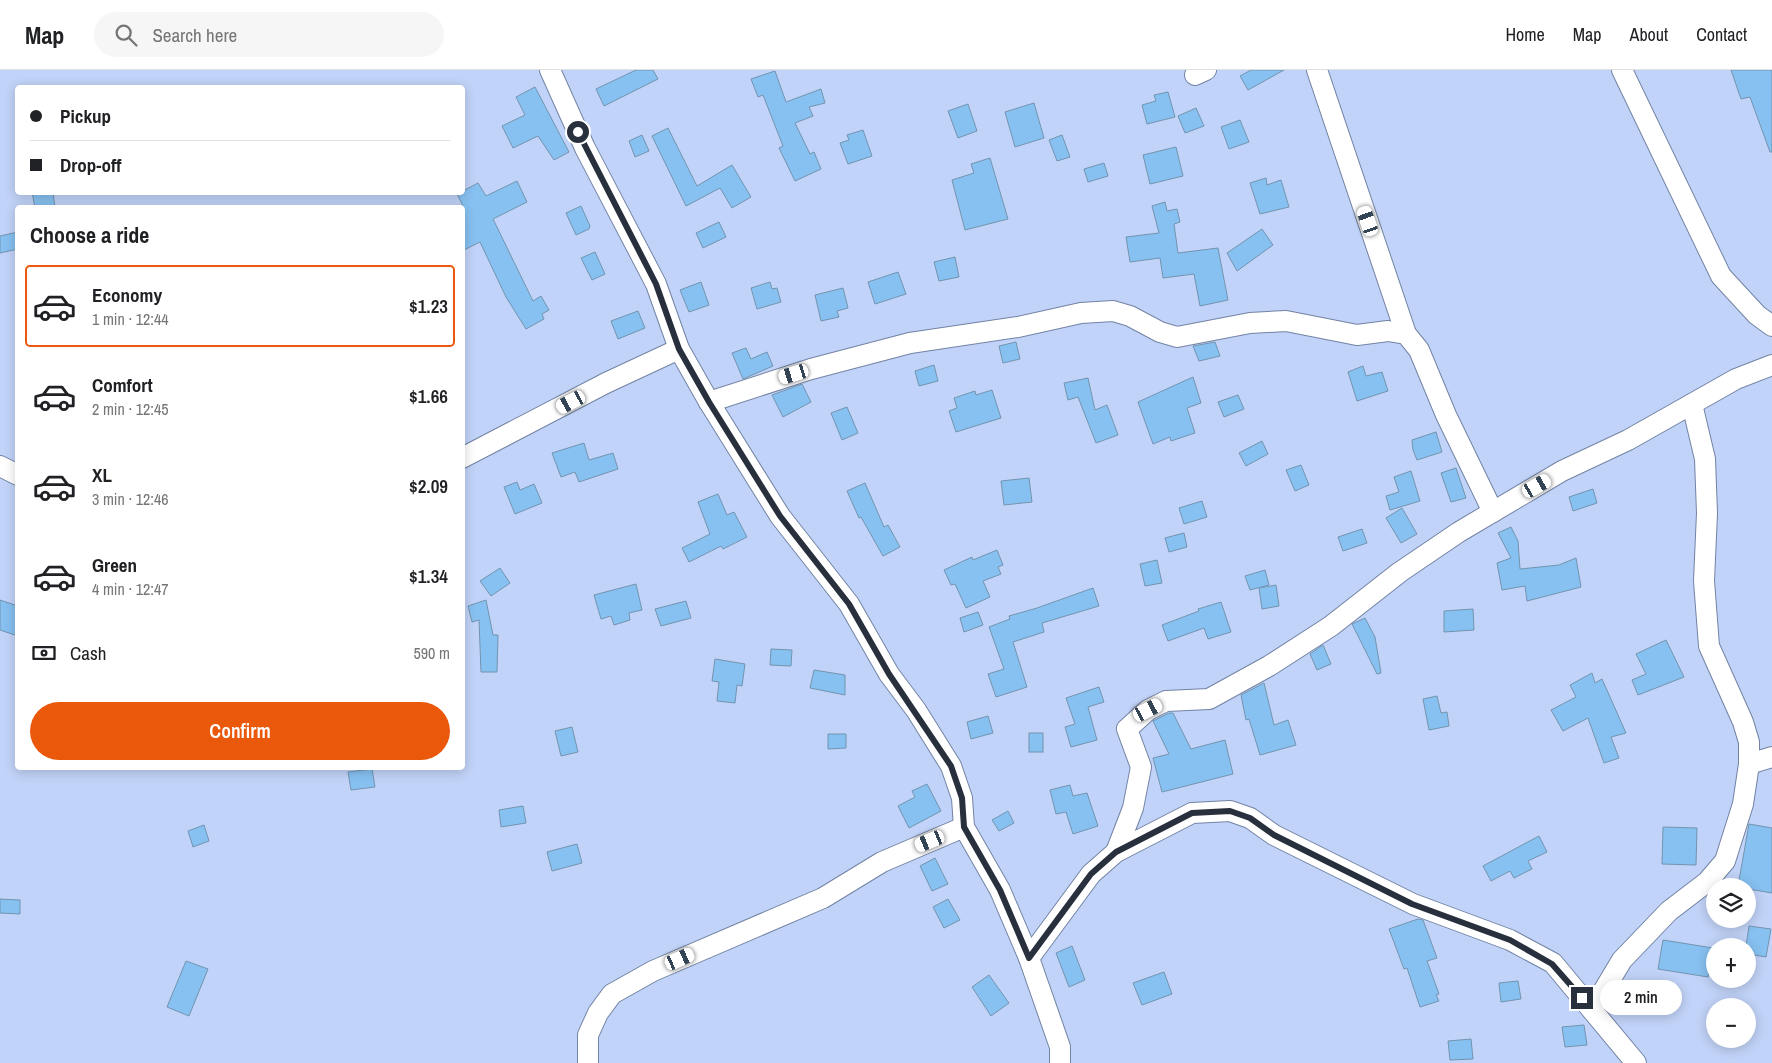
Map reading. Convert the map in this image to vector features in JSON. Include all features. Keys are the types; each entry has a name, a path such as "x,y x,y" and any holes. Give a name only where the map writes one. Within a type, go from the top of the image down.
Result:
{"street":[{"path":"550,70 585,148 656,284 679,349 709,402 780,516 849,604 889,674 951,766 962,798 964,827 1000,890 1029,958 1060,1047 1060,1063"},
{"path":"1317,70 1406,334 1419,350 1446,415 1493,512"},
{"path":"1622,70 1721,276 1757,315 1772,326"},
{"path":"709,402 811,369 910,343 1018,327 1081,313 1113,311 1130,316 1160,332 1177,337 1250,323 1286,321 1358,335 1388,331 1406,334"},
{"path":"465,456 679,349"},
{"path":"1116,852 1133,808 1141,767 1127,729 1148,710 1166,701 1209,699 1269,666 1331,626 1400,572 1493,512 1562,471 1628,440 1736,379 1772,365"},
{"path":"1592,1010 1622,960 1669,911 1707,882 1725,861 1743,804 1749,764 1749,742 1743,722 1709,646 1704,581 1707,513 1705,459 1692,404"},
{"path":"0,466 15,474"},
{"path":"1749,764 1772,757"},
{"path":"1029,958 1091,874 1116,852 1192,813 1230,811 1250,818 1274,835 1412,904 1510,940 1552,964 1636,1063"},
{"path":"588,1063 588,1035 598,1012 612,994 653,971 822,898 882,862 964,827"}],"building":[{"path":"636,70 653,70 658,79 604,106 596,89"},
{"path":"1251,70 1284,70 1248,90 1240,76"},
{"path":"1731,70 1772,70 1772,152 1770,152 1750,97 1741,99"},
{"path":"775,71 786,102 821,89 825,103 809,107 813,116 795,123 810,154 814,152 821,169 795,181 779,148 783,146 763,95 758,97 751,79"},
{"path":"535,87 569,152 554,160 538,136 513,148 502,126 525,115 516,97"},
{"path":"1168,92 1175,117 1147,124 1142,105 1156,101 1154,95"},
{"path":"1034,103 1044,138 1015,147 1005,112"},
{"path":"968,104 977,131 958,138 948,111"},
{"path":"1196,108 1204,126 1185,133 1178,116"},
{"path":"1240,120 1249,142 1229,149 1221,127"},
{"path":"668,128 697,186 732,165 751,197 732,208 720,188 686,206 652,136"},
{"path":"863,130 872,156 848,164 840,143 849,140 847,135"},
{"path":"642,135 649,151 635,157 629,141"},
{"path":"1062,135 1070,157 1057,161 1049,140"},
{"path":"1176,147 1183,176 1150,184 1143,155"},
{"path":"990,158 1008,219 965,230 952,180 974,173 971,164"},
{"path":"1104,163 1108,176 1088,182 1084,169"},
{"path":"1266,178 1267,185 1281,180 1289,207 1260,214 1250,183"},
{"path":"517,181 527,202 493,219 533,301 541,296 549,310 542,314 544,319 526,329 506,297 480,242 465,250 465,205 462,205 458,195 465,195 465,190 478,183 486,196"},
{"path":"33,195 53,195 55,205 34,205"},
{"path":"1165,202 1167,211 1177,209 1180,222 1174,224 1178,253 1218,248 1228,300 1200,306 1194,274 1163,278 1160,258 1130,262 1126,237 1159,233 1152,206"},
{"path":"581,206 590,226 589,229 576,235 566,213"},
{"path":"719,222 726,237 703,248 696,233"},
{"path":"1262,229 1273,245 1237,271 1227,253"},
{"path":"15,233 15,250 0,253 0,236"},
{"path":"595,252 605,274 592,280 581,258"},
{"path":"955,257 959,277 939,281 934,262"},
{"path":"898,272 906,294 875,304 868,282"},
{"path":"701,282 709,305 689,312 680,290"},
{"path":"770,282 772,289 777,288 781,302 757,309 751,288"},
{"path":"843,288 848,308 837,311 839,317 821,321 815,295"},
{"path":"638,311 645,328 618,339 611,321"},
{"path":"1016,342 1020,359 1003,363 999,346"},
{"path":"1215,342 1220,356 1199,361 1193,346"},
{"path":"746,348 751,359 767,352 773,366 743,379 732,353"},
{"path":"934,365 938,381 919,386 915,371"},
{"path":"1363,366 1366,376 1382,372 1388,391 1357,401 1348,372"},
{"path":"1193,377 1201,403 1187,408 1195,433 1171,441 1170,437 1153,444 1138,402"},
{"path":"1088,378 1095,410 1107,405 1118,435 1096,443 1078,397 1068,400 1064,383"},
{"path":"802,384 811,402 783,417 772,395"},
{"path":"992,390 1001,418 956,432 949,411 957,408 954,398 975,391 976,395"},
{"path":"1238,395 1244,409 1224,417 1218,402"},
{"path":"847,407 858,433 842,440 831,413"},
{"path":"1436,432 1442,452 1417,460 1412,440"},
{"path":"1262,441 1268,454 1246,466 1239,453"},
{"path":"584,443 589,460 613,453 618,469 579,482 575,472 561,477 552,453"},
{"path":"1301,465 1309,485 1295,491 1286,470"},
{"path":"1456,468 1466,498 1451,502 1441,473"},
{"path":"1411,471 1420,501 1390,510 1386,496 1399,492 1394,477"},
{"path":"1029,478 1032,502 1004,505 1001,481"},
{"path":"517,482 520,490 534,484 542,503 515,514 504,487"},
{"path":"865,483 884,527 888,525 900,547 883,556 861,517 859,518 847,491"},
{"path":"1593,489 1597,503 1573,511 1569,497"},
{"path":"718,494 727,515 734,512 747,537 723,549 721,546 689,562 682,548 710,534 698,502"},
{"path":"1202,501 1207,517 1184,524 1179,508"},
{"path":"1402,508 1417,534 1401,543 1386,518"},
{"path":"1511,527 1518,541 1520,569 1559,565 1576,558 1581,587 1527,601 1525,586 1502,590 1497,563 1511,558 1498,533"},
{"path":"1362,529 1367,543 1343,551 1338,537"},
{"path":"1184,533 1187,547 1169,552 1165,538"},
{"path":"997,550 1003,565 998,567 1001,574 983,581 990,597 966,608 955,584 951,585 944,570 972,557 973,560"},
{"path":"1157,560 1162,583 1145,586 1140,564"},
{"path":"500,568 510,583 491,596 480,581"},
{"path":"1265,570 1269,585 1250,590 1245,576"},
{"path":"636,584 642,610 629,613 630,620 614,625 611,616 601,619 594,595"},
{"path":"1276,585 1279,606 1262,609 1259,588"},
{"path":"1093,588 1099,606 1042,623 1044,632 1013,642 1027,687 996,697 988,674 1004,669 989,627 1010,619 1009,616"},
{"path":"0,600 15,605 15,635 0,630"},
{"path":"486,600 493,635 498,635 497,672 481,672 479,620 472,622 468,606"},
{"path":"686,601 691,618 661,626 655,609"},
{"path":"1221,602 1231,632 1208,639 1204,628 1168,641 1162,625 1199,611 1198,609"},
{"path":"1473,609 1474,630 1444,632 1444,611"},
{"path":"978,612 983,625 964,632 960,618"},
{"path":"1365,618 1375,637 1381,673 1377,674 1352,624"},
{"path":"1666,640 1684,677 1638,695 1632,680 1646,674 1636,654"},
{"path":"1323,645 1331,664 1317,670 1310,654"},
{"path":"771,649 792,650 791,666 770,665"},
{"path":"715,659 745,664 742,686 737,685 735,703 717,701 719,682 712,681"},
{"path":"814,670 845,675 845,695 810,688"},
{"path":"1592,673 1595,683 1602,679 1626,733 1611,737 1619,758 1604,763 1588,718 1563,731 1551,710 1576,697 1570,685"},
{"path":"1264,683 1274,725 1288,720 1296,745 1260,755 1249,719 1246,720 1241,695"},
{"path":"1099,687 1104,702 1088,707 1097,740 1071,747 1065,727 1075,724 1066,698"},
{"path":"1437,696 1441,713 1447,712 1449,726 1429,730 1423,699"},
{"path":"1173,713 1191,749 1225,740 1233,774 1162,792 1153,758 1169,754 1153,721"},
{"path":"988,716 993,733 971,739 967,722"},
{"path":"572,727 578,752 561,756 555,731"},
{"path":"1029,733 1043,733 1043,752 1029,752"},
{"path":"828,734 846,734 846,748 828,749"},
{"path":"372,770 375,787 351,790 348,772"},
{"path":"927,784 941,811 909,828 898,806 915,797 912,791"},
{"path":"1070,785 1073,796 1087,793 1098,826 1073,834 1066,812 1056,814 1050,790"},
{"path":"523,806 526,823 501,827 499,810"},
{"path":"1008,811 1014,823 999,831 992,820"},
{"path":"1749,824 1772,828 1772,893 1756,890 1756,878 1739,878"},
{"path":"204,825 209,841 193,847 188,831"},
{"path":"1663,827 1697,828 1696,865 1662,864"},
{"path":"1539,836 1547,852 1528,861 1532,869 1514,878 1510,871 1491,881 1483,866"},
{"path":"577,844 582,863 552,871 547,852"},
{"path":"935,858 948,884 932,891 920,866"},
{"path":"0,899 20,900 20,914 0,913"},
{"path":"948,899 960,920 944,928 933,907"},
{"path":"1418,919 1423,920 1437,958 1427,961 1439,994 1436,995 1439,1001 1420,1007 1407,968 1404,969 1389,929"},
{"path":"1749,928 1771,929 1766,957 1756,955 1756,938 1747,938"},
{"path":"1663,940 1706,947 1706,977 1658,969"},
{"path":"1072,946 1085,980 1069,987 1056,953"},
{"path":"186,961 208,969 189,1016 167,1007"},
{"path":"1164,972 1172,994 1142,1005 1133,983"},
{"path":"989,975 1009,1003 991,1016 972,987"},
{"path":"1518,981 1521,999 1501,1002 1499,983"},
{"path":"1584,1025 1587,1045 1565,1047 1562,1027"},
{"path":"1471,1039 1473,1059 1450,1060 1448,1041"}],"route":[{"path":"578,132 656,284 679,349 694,372 709,402 780,516 849,604 889,674 916,710 951,766 962,798 964,827 1000,890 1029,958 1091,874 1116,852 1192,813 1230,811 1250,818 1274,835 1370,881 1412,904 1456,922 1510,940 1552,964 1582,998"}]}
